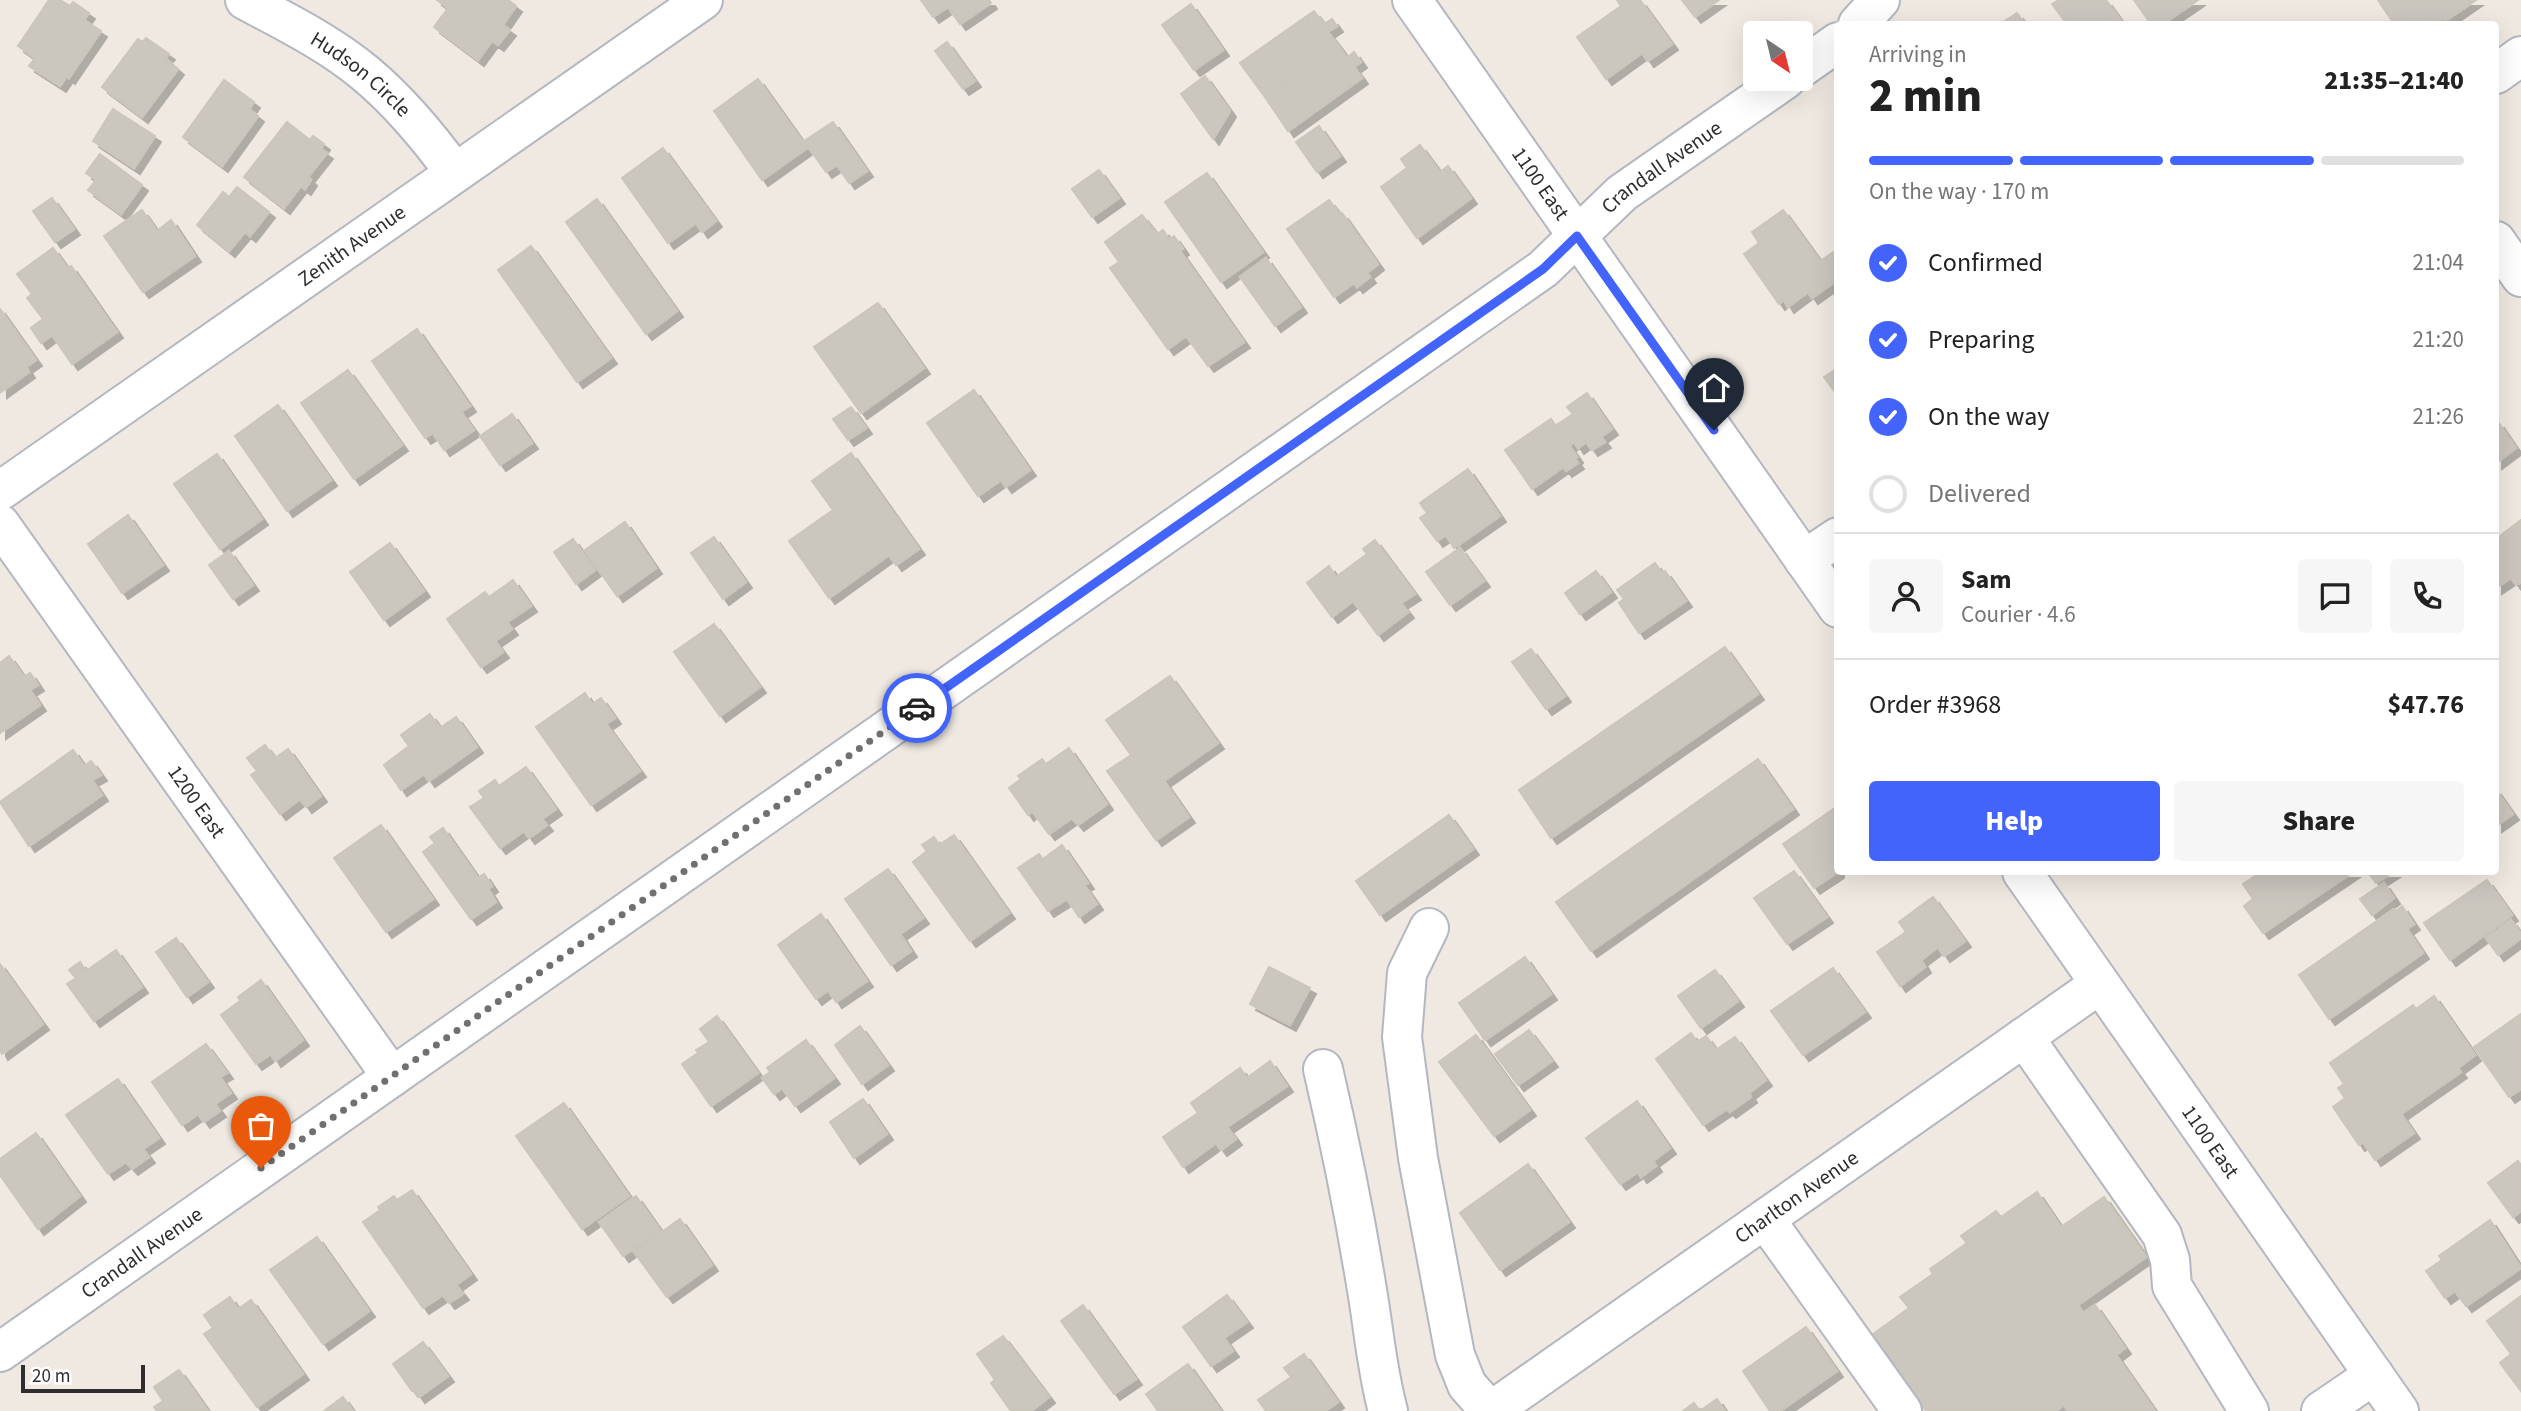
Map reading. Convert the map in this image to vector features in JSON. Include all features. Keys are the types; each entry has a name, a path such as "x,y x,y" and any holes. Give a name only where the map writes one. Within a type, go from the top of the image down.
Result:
{"street":[{"name":"Hudson Circle","path":"245,0 317,39 364,72 414,120 455,173"},
{"name":"Zenith Avenue","path":"0,491 703,0"},
{"name":"1100 East","path":"1412,0 1834,602"},
{"path":"1861,21 1880,0"},
{"path":"1813,60 1834,45"},
{"path":"2499,72 2521,56"},
{"name":"Crandall Avenue","path":"0,1352 1543,269 1622,193 1769,91"},
{"path":"2499,245 2521,277"},
{"name":"1200 East","path":"0,524 392,1077"},
{"path":"1804,560 1834,540"},
{"name":"1100 East","path":"2024,875 2399,1411"},
{"path":"1429,928 1407,973 1402,1037 1418,1158 1455,1355 1467,1385 1491,1411"},
{"name":"Charlton Avenue","path":"1491,1411 2100,984"},
{"path":"2024,1037 2162,1234 2170,1260 2172,1286 2249,1411"},
{"path":"1323,1069 1357,1237 1381,1387 1388,1411"},
{"path":"1765,1219 1902,1411"},
{"path":"2321,1411 2374,1375"}],"building":[{"path":"49,0 60,0 70,6 73,2 89,13 84,20 101,31 69,78 67,76 60,86 29,66 35,58 18,46"},
{"path":"437,0 508,0 516,6 503,25 510,30 498,45 492,41 478,60 434,27 448,8"},
{"path":"921,0 989,0 991,3 960,24 948,7 933,17"},
{"path":"1617,0 1640,0 1672,44 1648,61 1642,53 1606,79 1577,37 1621,6"},
{"path":"1682,0 1719,0 1695,17"},
{"path":"2059,0 2106,0 2121,21 2065,21 2052,4"},
{"path":"2134,0 2198,0 2167,21 2149,21"},
{"path":"2378,0 2476,0 2445,21 2443,18 2438,21 2392,21"},
{"path":"1191,4 1223,50 1194,70 1162,25"},
{"path":"1314,11 1324,24 1332,19 1337,26 1328,32 1338,45 1265,97 1240,63"},
{"path":"2017,13 2023,21 2005,21"},
{"path":"146,38 169,54 165,58 178,69 142,117 102,87 138,39 142,42"},
{"path":"947,42 975,81 963,89 935,51"},
{"path":"1338,45 1347,58 1354,52 1361,62 1354,67 1362,78 1288,131 1265,97"},
{"path":"1205,76 1230,111 1213,139 1181,94"},
{"path":"758,79 807,148 762,180 714,111"},
{"path":"224,80 254,102 249,109 258,116 222,166 183,137"},
{"path":"113,109 155,136 134,168 93,141"},
{"path":"287,122 310,140 313,136 324,144 321,149 327,153 308,177 311,180 305,189 301,186 284,208 244,177"},
{"path":"833,122 867,171 849,183 837,165 826,172 804,141"},
{"path":"1319,126 1340,156 1317,172 1296,142"},
{"path":"1420,145 1440,172 1448,166 1471,198 1417,238 1381,187 1407,168 1401,159"},
{"path":"663,148 716,221 702,232 696,223 668,243 622,178"},
{"path":"100,154 142,185 121,214 88,190 96,180 86,173"},
{"path":"1099,170 1119,198 1092,217 1072,189"},
{"path":"1207,173 1263,252 1221,282 1165,202"},
{"path":"237,187 269,212 250,236 245,232 229,251 197,225 223,192 229,197"},
{"path":"52,198 74,229 55,242 33,211"},
{"path":"597,199 677,311 646,334 566,222"},
{"path":"1329,200 1340,214 1342,213 1378,264 1367,273 1370,277 1357,287 1354,283 1334,297 1287,229"},
{"path":"142,210 157,231 171,220 195,256 143,292 104,236"},
{"path":"1783,210 1820,261 1834,252 1834,282 1812,298 1808,292 1788,307 1784,300 1779,304 1744,254 1759,243 1752,232"},
{"path":"1142,215 1157,234 1163,230 1169,239 1174,236 1183,249 1180,251 1244,342 1208,366 1186,336 1168,349 1110,268 1119,262 1105,242"},
{"path":"531,246 611,358 577,382 498,270"},
{"path":"53,248 68,269 71,266 117,332 72,364 52,335 41,343 31,328 43,319 27,298 32,294 17,274"},
{"path":"1266,258 1301,307 1275,326 1240,277"},
{"path":"878,303 924,368 861,413 814,347"},
{"path":"0,309 36,360 26,367 29,372 1,392"},
{"path":"417,329 470,406 461,412 474,430 444,450 433,433 425,438 372,361"},
{"path":"348,370 402,445 354,479 301,403"},
{"path":"1834,371 1834,391 1824,377"},
{"path":"974,390 1030,470 1006,487 1001,480 978,496 927,423"},
{"path":"1587,393 1612,429 1601,437 1605,442 1592,450 1586,442 1578,448 1574,442 1569,446 1555,426 1573,414 1567,407"},
{"path":"278,405 331,480 287,511 235,436"},
{"path":"851,407 866,428 848,440 833,419"},
{"path":"512,414 532,443 500,465 480,436"},
{"path":"1551,419 1577,457 1575,459 1578,463 1566,471 1563,467 1532,489 1505,450"},
{"path":"2499,423 2516,448 2499,461"},
{"path":"851,453 919,549 896,565 889,555 829,598 789,541 833,510 812,481"},
{"path":"217,454 262,519 220,549 174,484"},
{"path":"1468,469 1500,516 1454,548 1446,535 1437,541 1420,518 1427,513 1420,503"},
{"path":"128,515 163,565 122,593 88,544"},
{"path":"2521,520 2521,582 2516,585 2511,578 2499,586 2499,537"},
{"path":"625,522 656,568 617,596 585,550"},
{"path":"714,537 746,582 723,599 691,553"},
{"path":"573,539 595,570 576,584 554,552"},
{"path":"1375,540 1415,594 1401,603 1408,612 1378,635 1353,601 1332,617 1307,583 1329,566 1336,577 1367,554 1363,549"},
{"path":"390,543 424,591 384,620 350,572"},
{"path":"1460,548 1484,581 1450,605 1426,572"},
{"path":"229,551 253,585 233,599 209,565"},
{"path":"1655,563 1662,573 1665,571 1686,601 1639,633 1619,603 1624,599 1617,590"},
{"path":"1596,571 1611,592 1580,614 1565,593"},
{"path":"513,580 531,606 507,622 512,629 495,641 503,652 481,667 447,619 485,592 489,597"},
{"path":"714,624 760,687 720,716 674,652"},
{"path":"1725,647 1758,694 1551,838 1519,790"},
{"path":"1531,649 1565,696 1546,709 1512,662"},
{"path":"9,656 24,677 30,673 38,685 30,690 40,705 0,733 0,663"},
{"path":"1170,676 1218,743 1164,781 1189,817 1156,840 1107,771 1131,755 1106,720"},
{"path":"585,693 592,704 601,698 615,718 606,724 640,771 591,805 536,727"},
{"path":"430,714 440,728 456,717 477,747 429,781 424,774 401,790 384,765 409,746 401,735"},
{"path":"265,745 275,758 288,749 321,796 306,807 300,799 280,814 251,775 257,771 247,758"},
{"path":"1069,748 1107,804 1078,825 1072,818 1049,834 1032,811 1028,815 1009,788 1021,779 1018,776 1042,759 1046,764"},
{"path":"73,750 84,766 91,761 101,775 92,780 102,795 29,846 0,802"},
{"path":"1758,759 1793,809 1591,951 1556,902"},
{"path":"526,767 556,809 542,819 547,825 529,838 524,831 500,848 470,807 484,798 479,791 495,780 499,786"},
{"path":"2499,794 2513,814 2499,824"},
{"path":"1834,809 1834,875 1814,888 1783,844"},
{"path":"1449,815 1473,849 1380,915 1356,881"},
{"path":"381,825 433,899 386,932 334,858"},
{"path":"443,828 478,878 484,874 492,886 488,889 496,902 471,919 423,852 435,843 430,837"},
{"path":"954,835 1009,913 970,941 913,862 927,851 922,845 934,837 939,845"},
{"path":"1062,845 1088,883 1084,885 1097,904 1079,917 1067,899 1048,911 1018,868 1039,854 1043,859"},
{"path":"888,869 923,918 900,934 911,951 891,965 845,899"},
{"path":"1794,871 1827,917 1787,944 1754,898"},
{"path":"2256,875 2349,875 2263,933 2244,906 2253,899 2243,884"},
{"path":"2370,875 2388,875 2376,883"},
{"path":"2487,880 2512,915 2450,960 2424,923"},
{"path":"2384,883 2394,898 2372,915 2360,899"},
{"path":"1933,897 1965,941 1944,956 1938,947 1921,960 1925,967 1900,986 1877,952 1906,932 1899,922"},
{"path":"2402,906 2414,924 2407,929 2423,953 2329,1019 2299,975"},
{"path":"821,914 867,981 836,1002 828,990 816,999 778,945"},
{"path":"2511,920 2521,938 2498,955 2486,938"},
{"path":"176,938 208,982 187,997 156,952"},
{"path":"116,950 142,987 94,1021 67,984 76,978 69,970 80,962 86,971"},
{"path":"1525,957 1551,994 1485,1040 1459,1003"},
{"path":"0,964 43,1024 2,1054 0,1050"},
{"path":"1269,967 1310,988 1290,1025 1250,1004"},
{"path":"1833,968 1865,1012 1803,1055 1771,1011"},
{"path":"1715,970 1738,1001 1701,1028 1678,996"},
{"path":"261,980 303,1040 275,1061 271,1054 256,1064 221,1015 240,1001 238,997"},
{"path":"2434,996 2475,1055 2458,1068 2461,1072 2401,1114 2414,1133 2375,1160 2363,1142 2359,1145 2333,1107 2345,1098 2338,1088 2344,1084 2330,1063 2413,1005 2416,1009"},
{"path":"2521,1014 2521,1089 2509,1097 2474,1047"},
{"path":"717,1016 758,1073 711,1106 682,1064 709,1042 700,1029"},
{"path":"860,1026 888,1065 862,1084 835,1045"},
{"path":"1529,1030 1552,1061 1518,1085 1495,1054"},
{"path":"1691,1033 1697,1042 1706,1036 1716,1050 1735,1037 1766,1080 1749,1093 1751,1097 1730,1112 1727,1109 1703,1125 1656,1059"},
{"path":"1476,1035 1530,1110 1494,1136 1439,1062"},
{"path":"806,1040 834,1078 795,1106 782,1088 774,1094 762,1078 770,1072 767,1068"},
{"path":"206,1044 227,1073 220,1077 231,1093 215,1104 220,1111 204,1122 198,1114 182,1125 152,1082"},
{"path":"1270,1061 1287,1086 1227,1127 1236,1139 1221,1150 1216,1143 1183,1167 1163,1137 1198,1113 1191,1103 1240,1068 1247,1078"},
{"path":"118,1079 159,1138 143,1149 149,1157 132,1169 126,1162 108,1174 66,1115"},
{"path":"863,1099 887,1134 854,1158 830,1122"},
{"path":"1637,1101 1670,1148 1653,1161 1656,1166 1641,1177 1638,1172 1620,1184 1586,1138"},
{"path":"564,1103 629,1196 582,1229 516,1136"},
{"path":"36,1133 80,1196 38,1229 0,1175 0,1159"},
{"path":"2518,1161 2521,1165 2521,1211 2513,1217 2488,1183"},
{"path":"1528,1164 1548,1192 1479,1240 1460,1213"},
{"path":"412,1190 471,1274 456,1285 463,1294 449,1303 443,1295 423,1308 363,1222 394,1196 397,1200"},
{"path":"1548,1192 1569,1222 1500,1270 1479,1240"},
{"path":"2037,1192 2061,1227 2104,1197 2146,1257 2078,1305 2083,1313 2095,1305 2125,1348 2116,1355 2155,1411 2068,1411 2064,1405 2056,1411 1926,1411 1872,1335 1909,1308 1900,1297 1933,1274 1930,1269 1967,1243 1961,1236 1996,1211 2001,1217"},
{"path":"636,1196 660,1230 623,1256 599,1222"},
{"path":"680,1219 712,1265 667,1297 634,1252"},
{"path":"2490,1220 2521,1268 2466,1306 2455,1291 2445,1298 2426,1271 2442,1260 2439,1256"},
{"path":"317,1237 369,1311 323,1344 270,1270"},
{"path":"1227,1295 1247,1322 1224,1338 1233,1351 1211,1366 1183,1327"},
{"path":"2521,1296 2521,1391 2500,1363 2511,1354 2487,1321"},
{"path":"230,1297 238,1309 251,1300 303,1374 257,1407 204,1334 213,1328 204,1315"},
{"path":"1083,1305 1136,1379 1114,1394 1061,1321"},
{"path":"1806,1327 1837,1371 1780,1411 1770,1411 1743,1371"},
{"path":"1003,1336 1049,1397 1031,1411 1011,1411 991,1383 995,1380 977,1354"},
{"path":"423,1342 448,1376 419,1397 393,1364"},
{"path":"1304,1354 1338,1402 1325,1411 1266,1411 1258,1400 1291,1377 1284,1368"},
{"path":"1188,1364 1221,1411 1158,1411 1146,1394"},
{"path":"179,1370 208,1411 157,1411 154,1407 163,1401 154,1387"},
{"path":"343,1397 353,1411 324,1411"},
{"path":"1717,1399 1725,1411 1700,1411"},
{"path":"1694,1403 1700,1411 1683,1411"}],"way so far":[{"path":"261,1168 917,708"}],"route":[{"path":"917,708 1543,269 1577,236 1714,430"}]}
